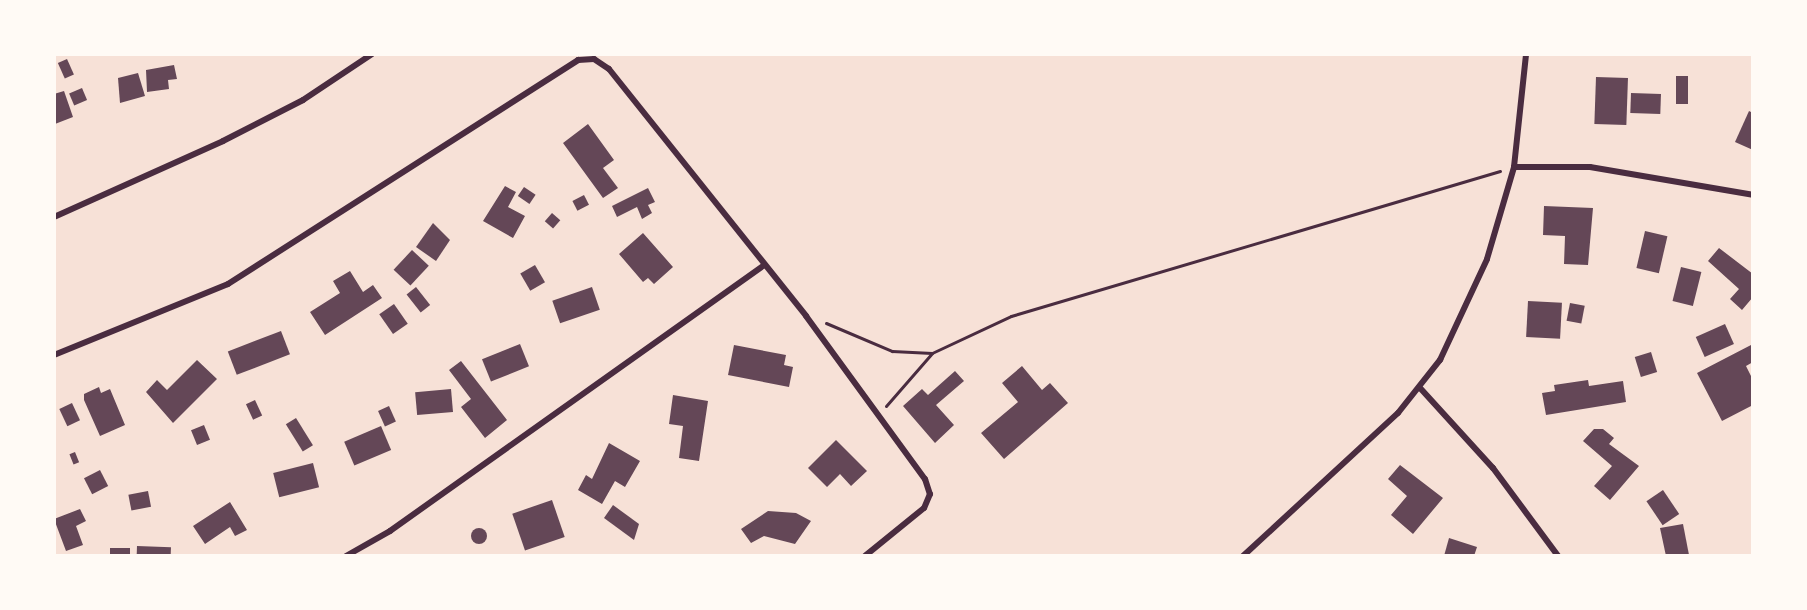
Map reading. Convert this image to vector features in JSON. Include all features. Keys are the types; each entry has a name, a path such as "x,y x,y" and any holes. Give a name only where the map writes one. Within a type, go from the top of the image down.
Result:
{"street":[{"path":"54,217 224,141 303,100 372,54"},
{"path":"1243,556 1421,389 1467,312 1514,167 1527,54"},
{"path":"54,355 228,284 578,60 594,57 609,69 806,316 879,414 930,494 924,508 865,556"},
{"path":"1514,167 1590,166 1753,195"},
{"path":"346,556 390,531 764,265"},
{"path":"1421,389 1493,468 1558,556"}],"path":[{"path":"879,414 932,353 1011,316 1514,167"},
{"path":"806,316 892,351 932,353"}],"building":[{"path":"67,59 74,75 65,79 58,63"},
{"path":"174,65 177,79 168,80 169,89 147,92 146,70"},
{"path":"138,73 145,96 120,103 118,78"},
{"path":"1676,76 1688,76 1688,104 1676,104"},
{"path":"1596,77 1628,78 1626,125 1594,124"},
{"path":"82,88 87,100 74,105 69,93"},
{"path":"64,91 73,117 55,124 54,94"},
{"path":"1631,93 1661,94 1660,114 1630,113"},
{"path":"1749,111 1753,113 1753,150 1735,142"},
{"path":"588,124 614,160 603,168 618,188 603,198 563,143"},
{"path":"505,186 516,192 508,207 525,216 513,238 483,221"},
{"path":"524,187 536,195 529,204 518,196"},
{"path":"648,188 655,202 648,205 652,213 642,219 637,207 617,217 612,206"},
{"path":"584,195 589,205 577,211 572,201"},
{"path":"1544,206 1593,208 1588,265 1564,264 1565,236 1543,235"},
{"path":"552,213 560,220 553,229 545,221"},
{"path":"433,223 450,240 436,261 416,247"},
{"path":"1645,231 1667,236 1659,273 1636,268"},
{"path":"643,233 673,267 654,284 648,278 643,282 619,254"},
{"path":"1719,248 1753,274 1753,297 1742,310 1730,299 1739,289 1708,261"},
{"path":"412,250 429,266 410,285 394,270"},
{"path":"535,265 545,282 530,291 520,274"},
{"path":"1681,267 1701,272 1693,306 1673,301"},
{"path":"350,271 363,292 373,285 382,298 325,335 310,312 340,293 333,281"},
{"path":"416,287 430,305 421,313 407,294"},
{"path":"592,287 600,310 560,323 552,301"},
{"path":"1528,301 1562,303 1560,339 1526,337"},
{"path":"1570,303 1585,306 1581,324 1567,321"},
{"path":"394,304 408,324 393,334 379,314"},
{"path":"1725,324 1734,344 1705,357 1696,337"},
{"path":"281,331 290,354 237,375 228,351"},
{"path":"520,344 529,366 491,382 482,359"},
{"path":"734,345 786,355 784,365 793,367 789,387 728,375"},
{"path":"1751,345 1753,362 1746,366 1753,380 1753,405 1722,421 1697,373"},
{"path":"1651,352 1657,372 1641,377 1635,357"},
{"path":"197,360 217,379 173,423 146,392 157,380 167,390"},
{"path":"461,361 507,420 485,438 461,407 471,399 449,370"},
{"path":"1022,366 1042,390 1050,383 1068,403 1004,459 981,433 1018,402 1002,383"},
{"path":"955,371 964,381 936,405 954,425 935,443 903,406 922,389 928,395"},
{"path":"1588,380 1589,386 1623,381 1626,402 1546,415 1542,393 1555,391 1554,385"},
{"path":"99,387 101,393 110,389 125,425 100,436 84,400 84,394"},
{"path":"451,389 453,412 417,415 415,392"},
{"path":"673,395 708,401 699,461 679,458 683,426 669,424"},
{"path":"255,400 262,415 253,420 246,404"},
{"path":"72,403 80,420 67,426 59,409"},
{"path":"389,406 396,422 385,426 378,411"},
{"path":"296,418 313,445 303,451 286,424"},
{"path":"204,425 210,440 197,445 191,430"},
{"path":"381,426 391,450 354,466 344,442"},
{"path":"1594,429 1603,429 1614,438 1609,444 1639,466 1610,500 1594,486 1612,466 1583,441"},
{"path":"836,440 867,471 851,486 840,474 827,487 808,468"},
{"path":"609,443 640,461 625,487 615,481 602,504 578,490 586,475 592,479"},
{"path":"75,452 79,462 74,464 69,454"},
{"path":"313,463 319,487 279,497 273,473"},
{"path":"1400,465 1443,498 1413,534 1391,515 1407,496 1388,479"},
{"path":"100,470 108,486 92,494 84,478"},
{"path":"1663,490 1679,514 1663,525 1646,501"},
{"path":"148,491 151,507 131,511 128,495"},
{"path":"552,500 565,537 525,551 512,514"},
{"path":"230,502 247,530 235,536 230,527 205,544 193,526"},
{"path":"613,505 639,524 634,540 604,518"},
{"path":"80,509 86,521 76,526 83,545 66,551 54,519"},
{"path":"768,511 796,513 811,521 795,544 764,536 751,543 741,529"},
{"path":"1683,524 1689,555 1666,556 1660,528"},
{"path":"479,528 485,530 487,536 485,542 479,544 473,542 471,536 473,530"},
{"path":"1449,538 1477,547 1474,556 1444,556"},
{"path":"137,546 171,547 171,556 137,556"},
{"path":"110,548 130,548 130,556 110,556"}]}
